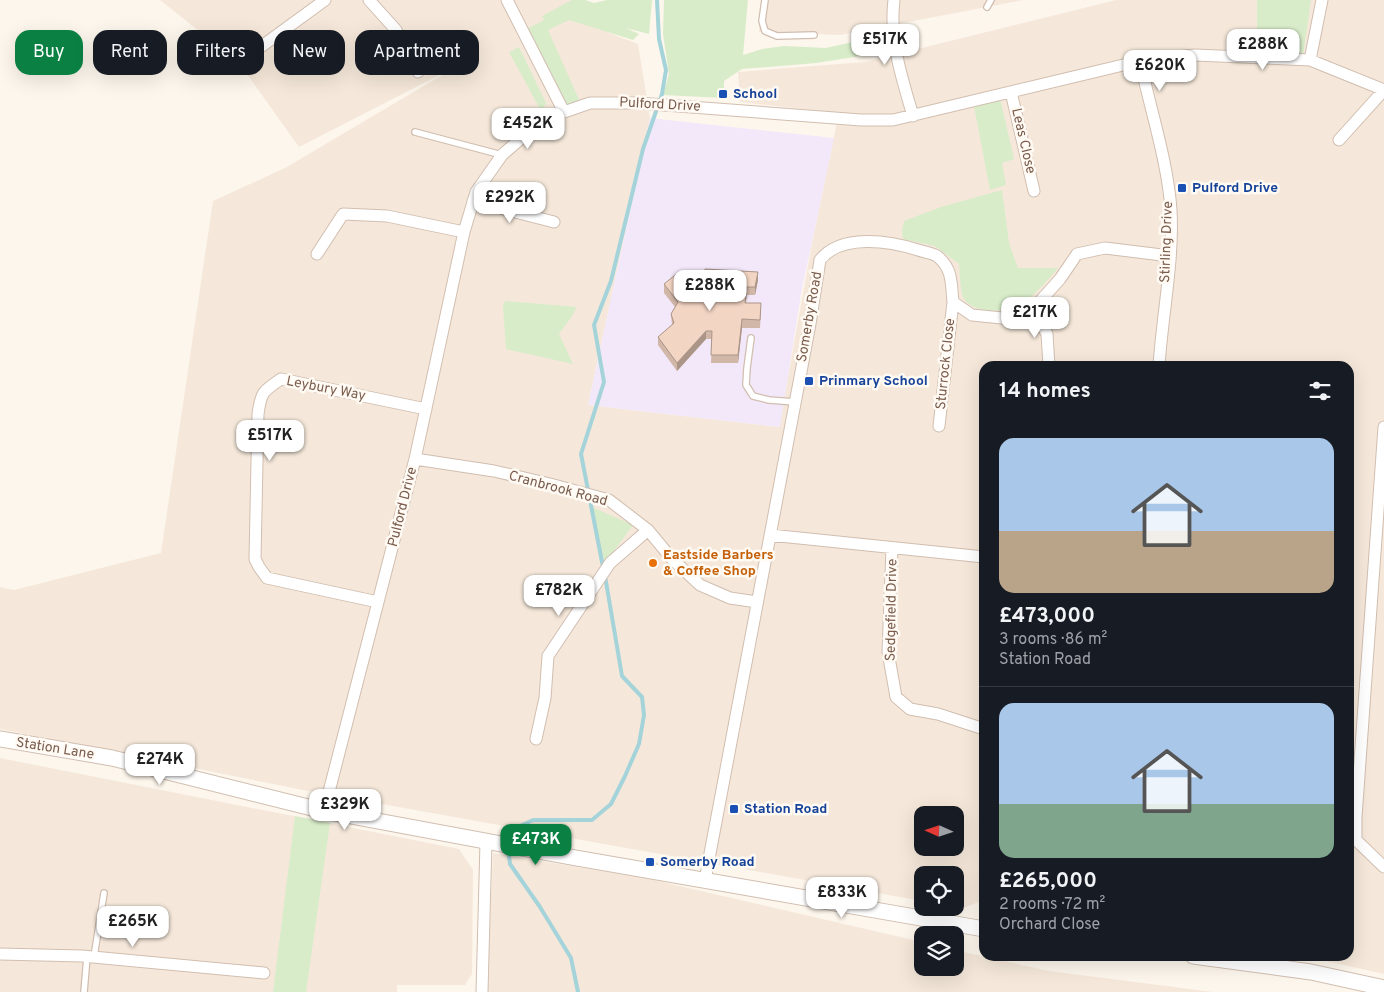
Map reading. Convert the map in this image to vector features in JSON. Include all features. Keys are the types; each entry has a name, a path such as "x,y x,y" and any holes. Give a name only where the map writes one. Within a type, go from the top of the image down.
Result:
{"street":[{"path":"264,45 325,0"},
{"path":"369,0 396,30"},
{"path":"507,0 564,112"},
{"path":"894,0 892,19 896,50 913,116"},
{"path":"1310,60 1322,0"},
{"name":"Pulford Drive","path":"324,812 415,458 464,232 473,201 476,192 502,155 534,127 564,112 590,104 621,102 861,120 893,120 1140,61 1195,55 1310,60 1384,90"},
{"name":"Stirling Drive","path":"1140,61 1164,165 1171,210 1170,256 1160,361"},
{"path":"1338,140 1384,90"},
{"name":"Leas Close","path":"1011,92 1034,191"},
{"path":"473,201 554,222"},
{"path":"317,254 343,214 387,216 464,232"},
{"name":"Somerby Road","path":"705,880 820,260 825,253 843,244 871,241 906,246 936,256 951,273 953,302"},
{"path":"953,302 972,315 1002,318 1033,309 1060,279 1077,254 1105,248 1170,256"},
{"name":"Sturrock Close","path":"939,426 953,302"},
{"path":"1033,309 1047,334 1049,361"},
{"name":"Leybury Way","path":"378,602 267,578 258,567 255,559 258,414 260,398 266,389 281,379 426,409"},
{"path":"1384,428 1356,817 1356,840 1384,866"},
{"name":"Cranbrook Road","path":"415,458 512,475 609,500 648,530 672,559 700,585 730,598 757,602"},
{"path":"536,739 545,698 548,656 610,563 648,530"},
{"name":"Sedgefield Drive","path":"770,535 979,557"},
{"name":"Sedgefield Drive","path":"892,548 888,652 896,697 910,709 938,714 979,727"},
{"name":"Station Lane","path":"0,740 112,758 324,812 486,842"},
{"path":"482,992 486,842 979,928"},
{"path":"0,954 90,957 264,973"},
{"path":"1230,961 1311,972 1384,988"}],"lane":[{"path":"765,0 762,21 765,31 777,36 814,35"},
{"path":"987,6 990,0"},
{"path":"415,132 502,155"},
{"path":"751,338 746,385 753,396 769,400 795,402"},
{"path":"84,992 104,893"}],"shaded area":[{"path":"160,0 583,0 578,21 638,44 650,118 588,405 779,427 813,238 839,113 740,102 738,72 865,62 1116,0 1384,0 1384,974 1326,961 1354,961 1354,361 979,361 979,902 964,908 964,866 914,866 914,900 303,790 0,729 0,587 14,590 161,553 213,201 285,168 442,75 479,75 479,30 355,30 355,75 440,75 299,147 248,75 264,75 264,30 198,30"},
{"path":"762,0 1023,0 840,35 759,32"},
{"path":"650,118 834,138 801,294 780,427 588,405"},
{"path":"0,758 459,849 473,870 472,974 465,985 397,985 397,992 0,992"},
{"path":"493,853 649,879 914,940 914,976 964,976 964,952 979,955 979,961 1004,961 1049,971 1213,992 487,992"}],"green space":[{"path":"572,0 585,0 594,3 607,0 652,0 649,34 626,28 639,34 633,40 569,20 548,30 581,104 564,112 523,31 544,20 542,16"},
{"path":"664,0 748,0 743,55 762,49 784,46 826,48 857,41 883,38 886,52 816,63 742,69 724,81 724,98 663,95 669,74 663,34"},
{"path":"1257,0 1311,0 1303,56 1257,50"},
{"path":"519,47 546,103 541,111 509,52"},
{"path":"1000,98 1014,159 1002,163 1006,185 990,190 973,101"},
{"path":"1002,190 1009,243 1018,268 1058,268 1026,300 1007,309 996,311 984,310 970,305 964,299 959,264 935,246 903,239 902,231 904,221 941,207"},
{"path":"505,301 577,307 559,334 573,364 506,349 503,307"},
{"path":"592,507 633,525 605,563 602,560"},
{"path":"295,816 330,823 306,992 273,992"}],"building":[{"path":"705,269 758,272 755,287 747,287 745,303 761,303 760,320 742,319 738,355 711,355 712,331 706,331 677,363 658,337 674,323 671,314 678,302 664,284 680,271 695,296 705,287"}],"waterway":[{"path":"603,567 581,454 604,382 594,325 611,281 643,149 662,94 666,70 659,39 657,0"},
{"path":"508,841 507,836 518,827 533,820 592,820 611,804 639,744 644,715 642,697 622,676 605,576"},
{"path":"508,848 510,864 540,907 571,958 578,992"}],"place":[{"name":"School","path":"723,94"},
{"name":"Pulford Drive","path":"1182,188"},
{"name":"Prinmary School","path":"809,381"},
{"name":"Eastside Barbers & Coffee Shop","path":"653,563"},
{"name":"Station Road","path":"734,809"},
{"name":"Somerby Road","path":"650,862"}]}
